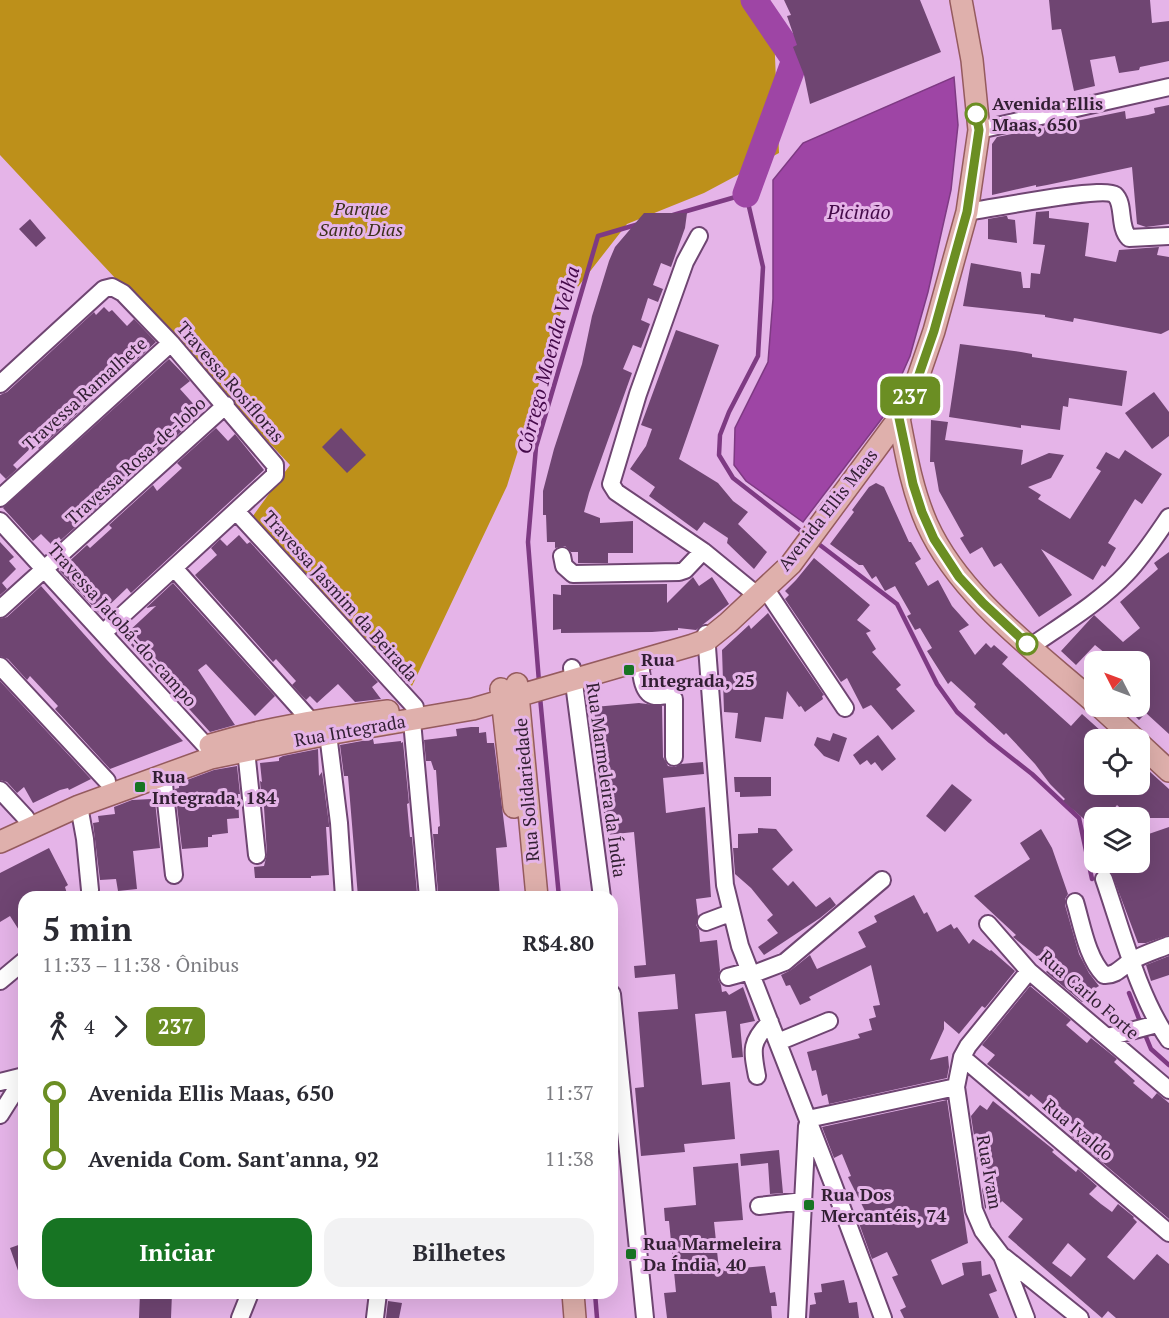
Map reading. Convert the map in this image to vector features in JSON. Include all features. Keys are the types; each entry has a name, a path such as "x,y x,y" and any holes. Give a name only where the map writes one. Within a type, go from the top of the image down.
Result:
{"main road":[{"name":"Avenida Ellis Maas","path":"707,637 728,623 791,564 899,418 914,389 934,331 967,212 979,130 972,60 961,0"},
{"path":"899,418 913,484 922,512 934,539 946,558 959,577 983,603 1084,694"},
{"path":"874,452 882,447 892,447 908,459"},
{"name":"Rua Integrada","path":"568,675 640,660 707,637"},
{"name":"Rua Integrada","path":"0,831 107,781 209,752 246,750 328,734 517,690 568,675 644,646 707,637"},
{"name":"Rua Solidariedade","path":"517,690 522,891"},
{"name":"Rua Solidariedade","path":"517,690 536,891"},
{"name":"Rua Integrada","path":"0,842 79,806 163,775 260,730 311,720 413,714"},
{"path":"1111,717 1124,729"},
{"path":"1150,753 1169,771"},
{"path":"558,1299 560,1318"},
{"path":"573,1299 575,1318"}],"street":[{"path":"979,130 1169,87"},
{"path":"967,212 1088,193 1109,192 1117,198 1124,231 1129,238 1169,236"},
{"path":"699,236 685,262 638,394 611,484 616,492 762,592 845,708"},
{"name":"Travessa Rosifloras","path":"0,384 108,287 117,288 171,343 274,461 275,475 103,633"},
{"name":"Travessa Ramalhete","path":"0,498 171,343"},
{"name":"Travessa Rosa-de-lobo","path":"0,609 226,405"},
{"name":"Travessa Jasmim da Beirada","path":"236,511 413,714"},
{"path":"1030,647 1109,590 1127,574 1169,517"},
{"name":"Travessa Jatobá-do-campo","path":"0,521 209,752"},
{"path":"562,556 564,566 573,574 679,572 685,570 703,551"},
{"path":"174,568 311,720"},
{"path":"707,637 725,885 730,913 750,973 883,1318"},
{"path":"640,660 644,686 650,694 656,696 665,694 674,699 674,757"},
{"path":"0,666 107,781"},
{"name":"Rua Marmeleira da Índia","path":"568,675 601,891"},
{"path":"413,714 428,891"},
{"path":"328,734 339,823 344,891"},
{"path":"246,750 257,855"},
{"path":"163,775 174,875"},
{"path":"0,790 26,818"},
{"path":"79,806 90,890"},
{"path":"1104,879 1154,1025 1169,1040"},
{"path":"728,977 785,962 882,880"},
{"path":"1075,902 1089,946 1104,975 1110,976 1132,960 1169,945"},
{"path":"706,922 730,913"},
{"name":"Rua Carlo Forte","path":"988,924 1029,971 1116,1035 1169,1090"},
{"path":"1,978 18,965"},
{"path":"962,1057 979,1032 1029,971"},
{"path":"757,1076 752,1051 759,1033 770,1022"},
{"path":"778,1042 829,1022"},
{"path":"1116,1035 1154,1025"},
{"path":"618,1053 645,1318"},
{"name":"Rua Ivam","path":"962,1057 956,1087 974,1210 983,1231 1002,1256 1026,1318"},
{"name":"Rua Ivaldo","path":"962,1057 1169,1233"},
{"path":"0,1082 18,1078"},
{"path":"0,1114 18,1086"},
{"path":"808,1119 956,1087"},
{"path":"798,1318 808,1119"},
{"path":"759,1206 804,1201"},
{"path":"1002,1256 1080,1318"},
{"path":"240,1318 248,1299"},
{"path":"375,1318 377,1299"}],"green space":[{"name":"Parque Santo Dias","path":"0,0 750,0 774,33 779,153 704,193 627,224 563,306 507,486 412,686 250,520 290,465 0,155"}],"water":[{"name":"Picinão","path":"954,77 958,125 951,190 928,292 910,356 883,417 803,522 746,481 734,465 735,428 768,362 773,299 773,180 803,143"}],"building":[{"path":"784,0 920,0 941,52 810,104 804,75 793,47 797,45 787,16 791,15"},
{"path":"1049,0 1150,0 1152,23 1169,21 1169,61 1119,73 1115,56 1090,60 1095,86 1074,91 1061,29 1052,30"},
{"path":"1169,105 1169,224 1146,227 1137,224 1132,167 992,195 992,144 997,137 1125,111 1126,119 1148,115 1155,113 1154,108"},
{"path":"1049,211 1049,218 1089,223 1085,256 1116,262 1119,250 1159,247 1157,255 1169,257 1169,330 1161,334 1074,318 1073,322 1045,317 1045,315 963,306 971,263 1021,272 1023,288 1030,288 1031,273 1040,274 1045,245 1033,244 1036,212"},
{"path":"644,213 687,213 685,228 671,267 661,263 653,285 663,289 658,302 648,298 641,320 650,324 641,348 633,345 623,369 632,373 584,512 600,518 600,523 633,521 633,553 608,553 608,563 578,563 578,552 571,552 565,546 555,548 555,542 547,542 546,515 543,515 543,491 554,449 582,364 592,316 609,261 615,247"},
{"path":"1007,216 1008,219 1015,220 1017,243 988,239 988,219"},
{"path":"30,219 46,238 36,247 19,229"},
{"path":"104,307 109,312 112,310 127,326 134,319 156,342 127,369 123,365 113,372 90,395 93,399 39,449 35,444 13,465 17,469 6,479 0,473 0,395 7,392 94,312 96,315"},
{"path":"676,330 719,345 679,459 718,483 733,501 748,512 738,524 767,552 754,569 727,543 728,538 704,522 697,531 649,496 655,487 630,469 646,446 652,429 641,425"},
{"path":"960,344 1021,352 1032,354 1032,357 1127,371 1122,406 1069,398 1068,407 1063,406 1060,430 1021,425 1021,428 949,417"},
{"path":"169,359 190,381 180,389 198,409 190,417 194,420 61,540 59,537 51,544 41,534 33,541 3,508"},
{"path":"1154,392 1169,412 1169,436 1152,449 1125,413"},
{"path":"931,420 948,422 945,440 1023,450 1021,465 1049,453 1064,455 1051,478 1028,487 1041,495 1038,499 1070,519 1101,471 1096,468 1106,452 1119,459 1125,450 1162,474 1142,504 1135,499 1108,543 1116,548 1105,567 1102,565 1093,580 1041,549 1072,595 1039,617 1001,563 994,567 982,547 970,554 960,538 964,536 939,491 934,462 930,462"},
{"path":"216,428 228,441 235,434 264,470 131,593 127,588 100,614 60,571 87,545 90,548 112,528 109,525 153,485 157,491 182,468 177,463"},
{"path":"341,428 366,455 347,473 322,447"},
{"path":"876,483 884,487 909,542 921,559 915,563 928,586 938,580 952,606 969,625 959,631 975,655 986,643 991,648 994,645 1008,657 1002,664 1071,726 1082,714 1099,729 1084,729 1084,795 1150,795 1150,772 1169,789 1169,818 1150,818 1150,807 1119,807 1117,805 1115,807 1084,807 1084,819 1063,801 1065,799 1006,733 1004,735 974,707 976,704 951,681 948,684 927,651 932,648 920,628 915,630 907,616 911,614 895,586 885,591 876,576 872,579 863,565 859,565 830,544 869,487"},
{"path":"239,535 247,544 250,542 378,682 372,687 381,699 355,702 338,684 317,703 310,696 306,700 292,685 296,681 276,659 273,662 195,575 217,555 211,548 220,539 227,546"},
{"path":"0,542 14,557 9,561 16,569 2,583 7,589 0,595"},
{"path":"1169,552 1169,734 1150,717 1150,651 1102,651 1095,645 1089,651 1084,651 1084,657 1076,665 1061,651 1094,615 1123,642 1140,628 1120,602 1158,569 1154,563"},
{"path":"814,558 870,605 857,620 871,631 866,633 876,649 872,652 901,685 896,689 915,711 892,730 871,705 863,709 847,678 841,682 785,599 789,595 785,591"},
{"path":"693,577 699,586 712,577 729,604 696,630 678,628 678,630 652,632 561,633 561,629 553,630 553,594 561,595 561,585 667,584 667,603"},
{"path":"173,583 275,696 255,716 206,664 198,670 235,725 210,732 131,645 134,641 127,633 156,606 146,608"},
{"path":"41,586 183,741 110,769 55,709 58,706 30,676 27,680 8,659 0,656 0,619 7,617"},
{"path":"768,613 824,695 823,699 805,712 787,691 783,719 765,717 761,742 735,738 738,713 724,712 722,650 749,625 751,629"},
{"path":"0,681 91,779 33,803 24,787 17,793 7,782 0,780"},
{"path":"639,703 662,706 663,757 668,766 703,762 704,774 663,778 666,813 705,807 711,897 696,899 698,916 696,925 700,942 717,940 720,970 718,979 722,992 726,991 729,995 743,987 755,1021 740,1024 743,1057 732,1058 726,1011 695,1014 702,1085 730,1082 735,1139 684,1144 685,1152 641,1156 635,1088 644,1087 638,1012 678,1009 675,974 635,978 634,966 646,965 634,832 606,835 594,707"},
{"path":"479,727 479,733 486,732 487,743 494,743 507,847 496,848 500,891 438,891 433,834 438,834 440,826 436,770 431,761 426,761 424,740 457,736 456,729"},
{"path":"833,733 847,738 839,762 824,756 814,745 817,737 830,741"},
{"path":"878,735 896,759 882,771 875,762 871,765 867,760 860,765 853,755"},
{"path":"373,739 374,744 403,742 410,837 412,837 417,891 358,891 348,776 344,776 340,745"},
{"path":"318,749 319,776 322,772 329,824 329,827 326,827 329,875 311,876 311,878 255,878 254,867 264,866 267,854 260,763 279,761 279,758 283,756"},
{"path":"237,766 240,794 238,794 239,818 227,819 228,833 208,837 208,847 182,849 175,789 179,788 179,783 214,770"},
{"path":"734,777 771,777 771,796 740,797 740,792 735,792"},
{"path":"952,784 972,800 945,832 926,816"},
{"path":"154,792 160,848 133,851 137,889 118,891 116,879 100,880 93,823 99,822 98,816 115,814 114,807 132,800 151,799 151,794"},
{"path":"1169,827 1169,935 1146,943 1138,943 1112,873 1150,873 1150,834"},
{"path":"758,828 776,829 793,850 772,869 788,886 793,881 816,907 830,897 836,905 764,955 758,947 778,933 767,920 773,915 751,888 735,874 733,848 738,848 738,834 758,833"},
{"path":"1041,829 1052,848 1068,894 1065,905 1079,954 1099,986 1084,995 1087,999 1082,1002 1046,972 1050,967 1013,937 1016,935 974,896 1030,859 1020,843"},
{"path":"49,848 68,885 65,887 66,891 18,891 18,929 10,916 0,922 0,873"},
{"path":"914,895 924,914 927,912 937,932 951,924 954,929 957,927 969,944 973,939 991,950 1015,971 985,1008 982,1006 959,1034 944,1021 944,1029 930,1060 948,1056 947,1078 829,1104 827,1094 822,1096 816,1070 812,1071 807,1052 860,1038 858,1034 872,1030 869,1019 876,1017 873,1006 880,1005 871,965 809,997 811,1000 800,1005 790,985 786,986 781,975 810,955 817,969 866,947 858,932 877,922 874,916"},
{"path":"1169,956 1169,975 1151,981 1146,965"},
{"path":"1030,986 1071,1020 1066,1025 1087,1043 1091,1038 1117,1059 1114,1062 1152,1099 1157,1093 1169,1103 1169,1219 1071,1136 1078,1129 1061,1114 1058,1117 1031,1094 1029,1097 987,1064 995,1055 982,1045"},
{"path":"947,1100 968,1243 931,1260 942,1285 964,1275 962,1263 981,1261 982,1276 990,1274 997,1291 989,1294 999,1318 904,1318 900,1310 906,1307 892,1277 898,1275 887,1252 872,1259 856,1215 865,1211 848,1177 851,1176 842,1154 834,1158 822,1127"},
{"path":"993,1101 1054,1150 1052,1152 1076,1172 1078,1169 1097,1186 1089,1194 1101,1204 1112,1212 1118,1204 1134,1217 1137,1222 1107,1257 1134,1280 1157,1254 1169,1264 1169,1318 1116,1318 1108,1311 1102,1318 1008,1237 1023,1219 1002,1201 998,1207 991,1202 985,1209 982,1189 994,1173 978,1162 971,1116 980,1105 987,1110","holes":["1068,1243 1086,1259 1071,1277 1052,1263"]},
{"path":"779,1150 783,1193 770,1194 768,1163 741,1166 740,1154"},
{"path":"738,1163 743,1220 714,1222 719,1270 765,1266 770,1293 775,1292 777,1306 771,1306 772,1318 667,1318 664,1293 676,1292 669,1221 665,1221 664,1208 696,1205 693,1167"},
{"path":"18,1245 18,1271 10,1248"},
{"path":"844,1280 849,1303 857,1302 859,1318 809,1318 810,1305 816,1304 814,1293 822,1292 821,1284"},
{"path":"140,1299 172,1299 171,1318 139,1318"},
{"path":"388,1301 402,1303 399,1318 386,1318"}],"waterway":[{"path":"746,194 795,60 754,0"},
{"path":"673,215 746,194 763,267 758,356 729,412 720,435 719,455 733,478 806,535"},
{"name":"Córrego Moenda Velha","path":"539,682 528,542 536,447 598,236 639,224"},
{"path":"816,542 897,604 937,684 957,712 1032,774 1079,818 1092,879"},
{"name":"Córrego Moenda Velha","path":"540,697 558,891"},
{"path":"1129,993 1141,1024"},
{"path":"1144,1032 1151,1049 1169,1065"},
{"name":"Córrego Moenda Velha","path":"595,1299 597,1318"}],"bus line":[{"name":"237","path":"976,114 979,130 967,212 934,331 914,389 899,418 913,484 934,539 959,577 1027,644"}],"place":[{"name":"Avenida Ellis Maas, 650","path":"976,114"},
{"name":"Rua Integrada, 25","path":"629,670"},
{"name":"Rua Integrada, 184","path":"140,787"},
{"name":"Rua Dos Mercantéis, 74","path":"809,1205"},
{"name":"Rua Marmeleira Da Índia, 40","path":"631,1254"}]}
